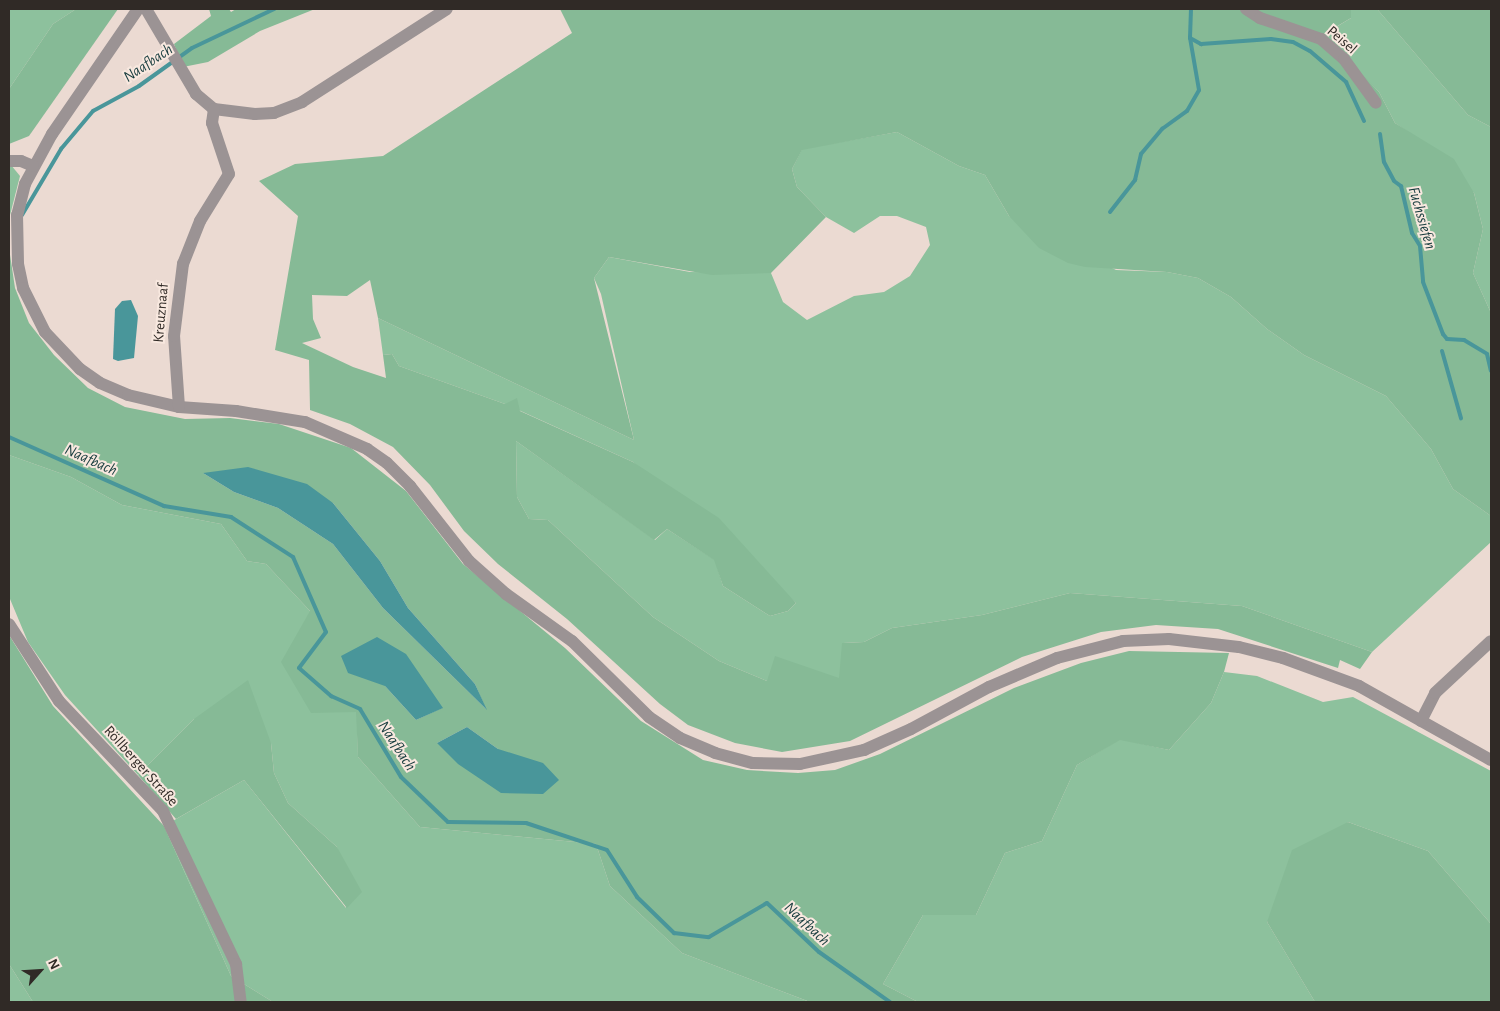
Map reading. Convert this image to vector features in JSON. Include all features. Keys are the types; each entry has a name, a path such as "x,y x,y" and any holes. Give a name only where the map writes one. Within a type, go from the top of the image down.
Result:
{"street":[{"path":"138,9 33,166 24,184 17,216 23,288 33,313 61,351 100,383 143,400 178,407 236,411 305,422 343,436 387,462 469,561 506,594 572,641 649,717 680,738 743,761 800,764 864,750 912,729 989,688 1057,658 1123,641 1198,640 1283,658 1359,686 1491,760"},
{"path":"146,9 169,47 182,75 196,94 214,109 234,114 274,113 302,102 447,9"},
{"name":"Peisel","path":"1246,9 1260,18 1321,39 1344,59 1376,102"},
{"path":"351,70 370,70"},
{"name":"Kreuznaaf","path":"178,407 174,336 183,264 200,221 229,174 212,123 214,109"},
{"path":"9,161 21,161 33,166"},
{"name":"Röllberger Straße","path":"9,624 59,701 164,811 236,964 241,1002"},
{"path":"1421,721 1435,694 1491,641"}],"green space":[{"path":"9,9 76,9 53,24 9,89"},
{"path":"76,9 118,9 29,136 9,144 9,89 53,24"},
{"path":"209,9 229,9 231,12 236,9 315,9 260,31 208,62 183,67 174,44 211,16"},
{"path":"560,9 1351,9 1351,18 1324,34 1379,92 1395,123 1454,159 1474,193 1483,229 1473,273 1491,313 1491,516 1453,489 1431,449 1386,396 1304,355 1267,329 1231,297 1198,278 1167,272 1085,267 1068,263 1039,248 1009,216 985,175 959,166 897,132 802,150 792,169 797,187 826,217 771,273 712,275 609,257 594,278 634,440 378,318 370,280 347,296 312,295 313,319 321,338 302,343 353,367 386,378 383,355 392,354 399,366 505,404 517,398 520,411 633,462 719,518 796,603 788,611 770,616 723,586 714,560 667,529 654,540 516,441 517,497 529,519 548,520 653,617 719,661 767,681 775,656 839,678 842,643 864,642 892,628 982,615 1070,593 1242,606 1372,652 1360,669 1340,660 1338,668 1218,629 1156,625 1101,632 1022,657 850,741 782,752 735,743 688,725 660,704 567,619 498,564 464,531 430,485 393,447 350,424 310,410 309,360 275,350 298,216 259,181 295,164 383,156 572,33"},
{"path":"1351,9 1377,9 1468,115 1491,127 1491,313 1473,273 1483,229 1474,193 1423,142 1395,123 1379,92 1323,35 1351,18"},
{"path":"1377,9 1491,9 1491,127 1468,115"},
{"path":"897,132 959,166 985,175 1009,216 1116,270 1167,272 1198,278 1231,297 1267,329 1304,355 1386,396 1431,449 1453,489 1491,516 1491,542 1372,652 1242,606 1070,593 982,615 892,628 864,642 843,643 840,678 767,681 719,661 653,617 548,520 529,519 517,497 516,441 655,540 667,529 715,560 723,586 770,616 788,611 796,603 633,462 505,404 399,366 392,354 383,355 378,318 634,440 601,294 594,278 609,257 690,272 771,273 783,302 807,320 854,296 884,292 910,276 930,245 926,227 897,216 880,216 854,233 826,217 797,187 792,169 802,149"},
{"path":"11,165 20,176 9,219 9,166"},
{"path":"9,248 15,288 29,323 54,355 88,388 125,407 185,419 230,418 279,424 351,448 406,491 463,564 565,648 641,721 703,760 747,770 798,773 835,770 880,754 1014,688 1081,663 1129,651 1229,653 1224,672 1211,703 1169,750 1120,740 1077,765 1042,841 1005,853 976,915 923,915 883,984 918,1002 810,1002 682,953 610,886 596,844 420,827 358,757 356,712 311,713 281,662 310,611 266,564 247,561 221,524 122,505 71,477 9,455","holes":["203,473 333,503 380,561 408,608 475,684 486,709 383,608 333,544 278,508 234,492","385,686 442,708 416,720","467,727 498,749 437,743"]},
{"path":"9,455 71,477 122,505 221,524 247,561 266,564 310,611 357,712 358,757 420,827 596,844 610,886 682,953 810,1002 273,1002 231,976 164,826 244,780 346,908 337,847 288,803 274,773 271,743 194,719 138,775 65,695 28,642 10,599"},
{"path":"9,635 53,706 164,826 231,976 273,1002 33,1002 9,964"},
{"path":"1224,672 1257,676 1323,702 1353,697 1491,771 1491,924 1428,851 1348,822 1267,922 1315,1002 918,1002 883,984 923,915 976,915 1005,853 1042,841 1077,765 1120,739 1169,750 1211,703"},
{"path":"248,680 271,743 274,773 288,803 337,847 362,892 347,908 244,780 176,819 138,775 194,719"},
{"path":"1348,822 1428,851 1491,924 1491,1002 1315,1002 1267,922 1292,850"},
{"path":"9,964 33,1002 9,1002"}],"water":[{"path":"131,300 138,316 134,358 118,361 113,359 115,309 122,301"},
{"path":"248,467 307,484 333,503 380,561 408,608 475,684 487,710 383,608 333,544 278,508 234,492 203,473"},
{"path":"377,637 406,654 443,708 416,720 385,686 348,673 341,656"},
{"path":"467,727 498,749 543,763 559,780 543,794 501,793 458,764 437,743"}],"waterway":[{"name":"Naafbach","path":"22,215 61,149 93,111 139,86 192,48 274,9"},
{"name":"Fuchssiefen","path":"1191,9 1190,38 1201,44 1271,39 1293,42 1310,51 1346,82 1364,121"},
{"path":"1110,212 1135,180 1141,154 1162,129 1187,111 1199,90 1190,38"},
{"name":"Fuchssiefen","path":"1380,134 1384,162 1394,181 1401,186 1412,233 1420,246 1423,282 1443,334 1447,339 1464,340 1487,354 1491,371"},
{"path":"1442,351 1461,418"},
{"name":"Naafbach","path":"9,437 164,506 231,517 293,557 326,632 299,668 331,696 360,709 401,777 448,822 526,823 607,850 637,897 674,933 709,937 767,903 819,952 890,1002"}]}
